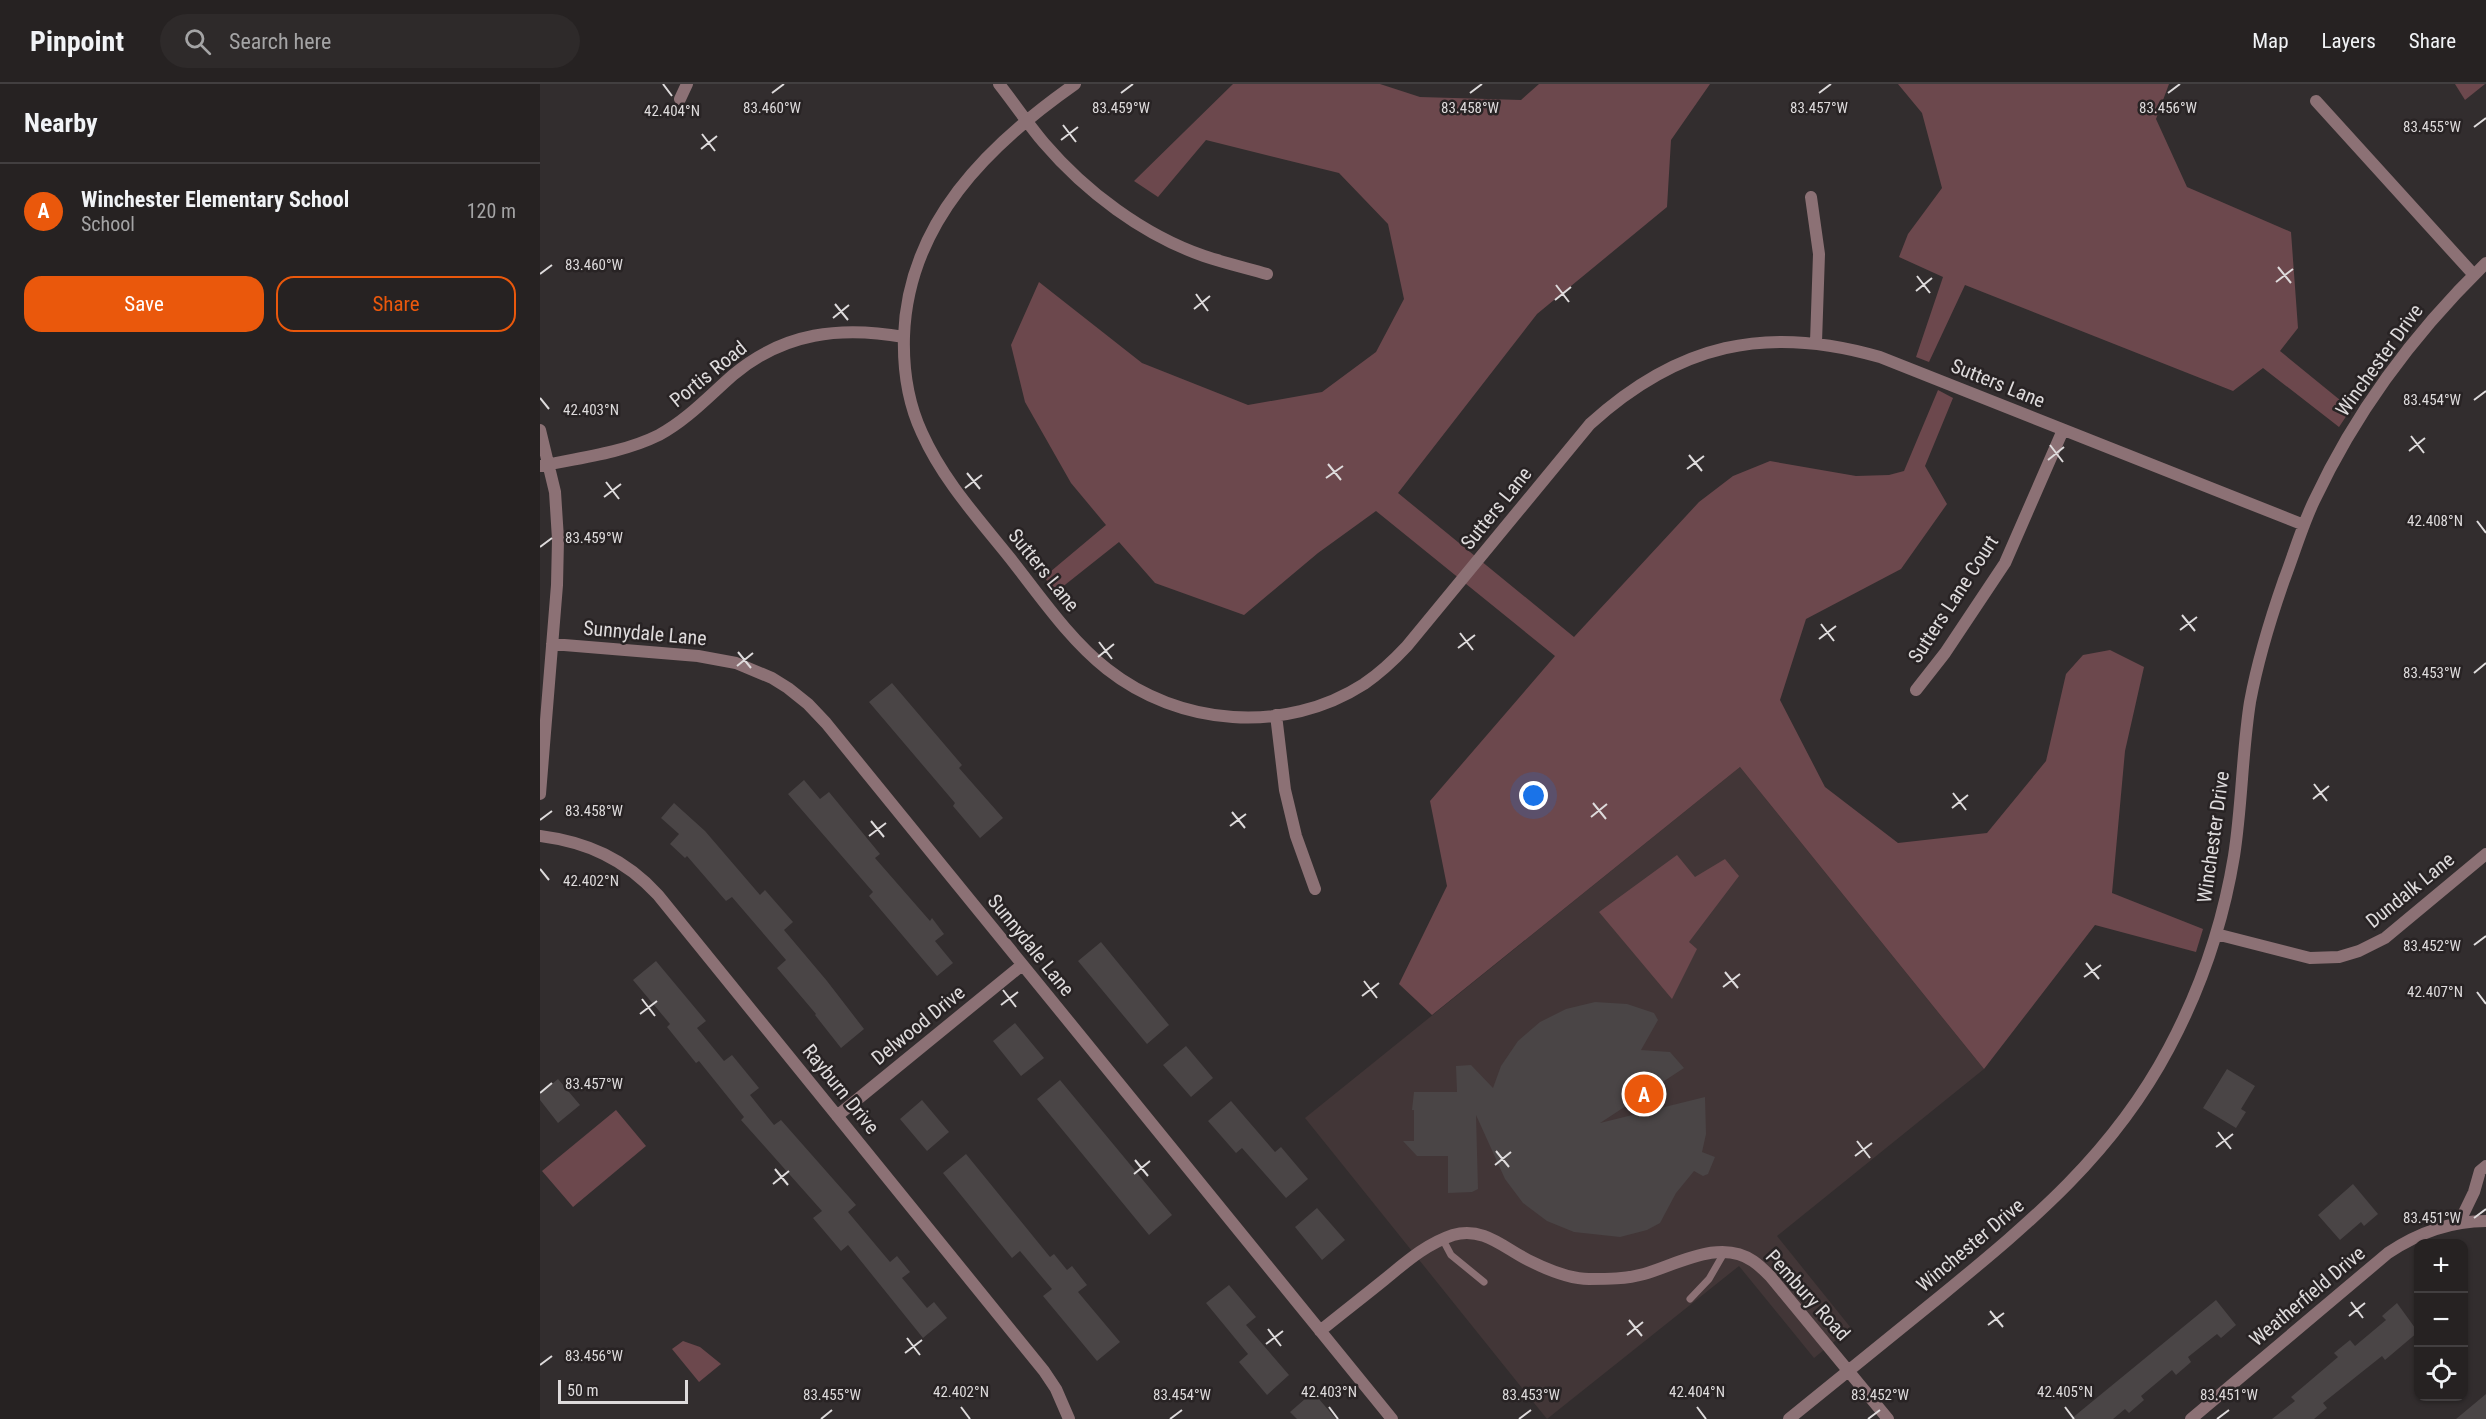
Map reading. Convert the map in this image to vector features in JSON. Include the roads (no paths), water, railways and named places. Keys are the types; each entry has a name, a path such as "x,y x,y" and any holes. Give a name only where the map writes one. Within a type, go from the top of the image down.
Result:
{"street":[{"path":"680,99 687,84"},
{"path":"999,84 1043,142 1090,188 1138,223 1171,242 1204,256 1267,274"},
{"name":"Sutters Lane","path":"1075,84 1027,121 972,172 934,226 910,281 905,311 905,369 911,401 921,432 934,458 960,495 1086,650 1130,685 1178,708 1228,718 1276,714 1305,710 1335,699 1363,684 1389,665 1407,646 1590,424 1631,390 1671,367 1722,349 1772,341 1816,342 1880,357 2304,525"},
{"path":"2316,101 2474,275"},
{"path":"1812,198 1819,254 1816,342"},
{"name":"Winchester Drive","path":"1789,1419 2026,1226 2067,1188 2097,1154 2138,1100 2169,1049 2194,996 2216,934 2234,852 2245,740 2258,664 2264,637 2304,525 2335,458 2374,394 2420,333 2486,263"},
{"name":"Portis Road","path":"544,465 626,448 658,435 688,416 749,363 770,350 793,341 805,337 850,331 904,337"},
{"path":"540,430 544,465 555,492 558,539 557,585 540,794"},
{"name":"Sutters Lane Court","path":"1916,690 1945,653 2006,563 2063,430"},
{"name":"Sunnydale Lane","path":"552,644 717,659 754,670 788,688 808,704 826,723 1392,1419"},
{"path":"1276,714 1285,790 1296,836 1315,889"},
{"name":"Rayburn Drive","path":"540,836 566,839 595,848 622,862 646,881 1044,1371 1056,1389 1069,1419"},
{"name":"Dundalk Lane","path":"2216,934 2310,958 2339,957 2359,951 2385,938 2486,854"},
{"name":"Delwood Drive","path":"837,1116 1022,965"},
{"path":"2459,1223 2474,1192 2480,1171 2486,1166"},
{"name":"Weatherfield Drive","path":"2191,1419 2388,1253 2419,1234 2459,1223 2486,1221"},
{"name":"Pembury Road","path":"1320,1331 1424,1248 1455,1235 1477,1234 1491,1237 1527,1260 1554,1271 1584,1279 1614,1279 1642,1275 1682,1260 1708,1254 1732,1253 1752,1260 1770,1276 1888,1419"}],"lane":[{"path":"1443,1240 1451,1255 1484,1282"},
{"path":"1690,1299 1709,1279 1724,1253"}],"place":[{"name":"Winchester Elementary School","path":"1644,1094"}]}
